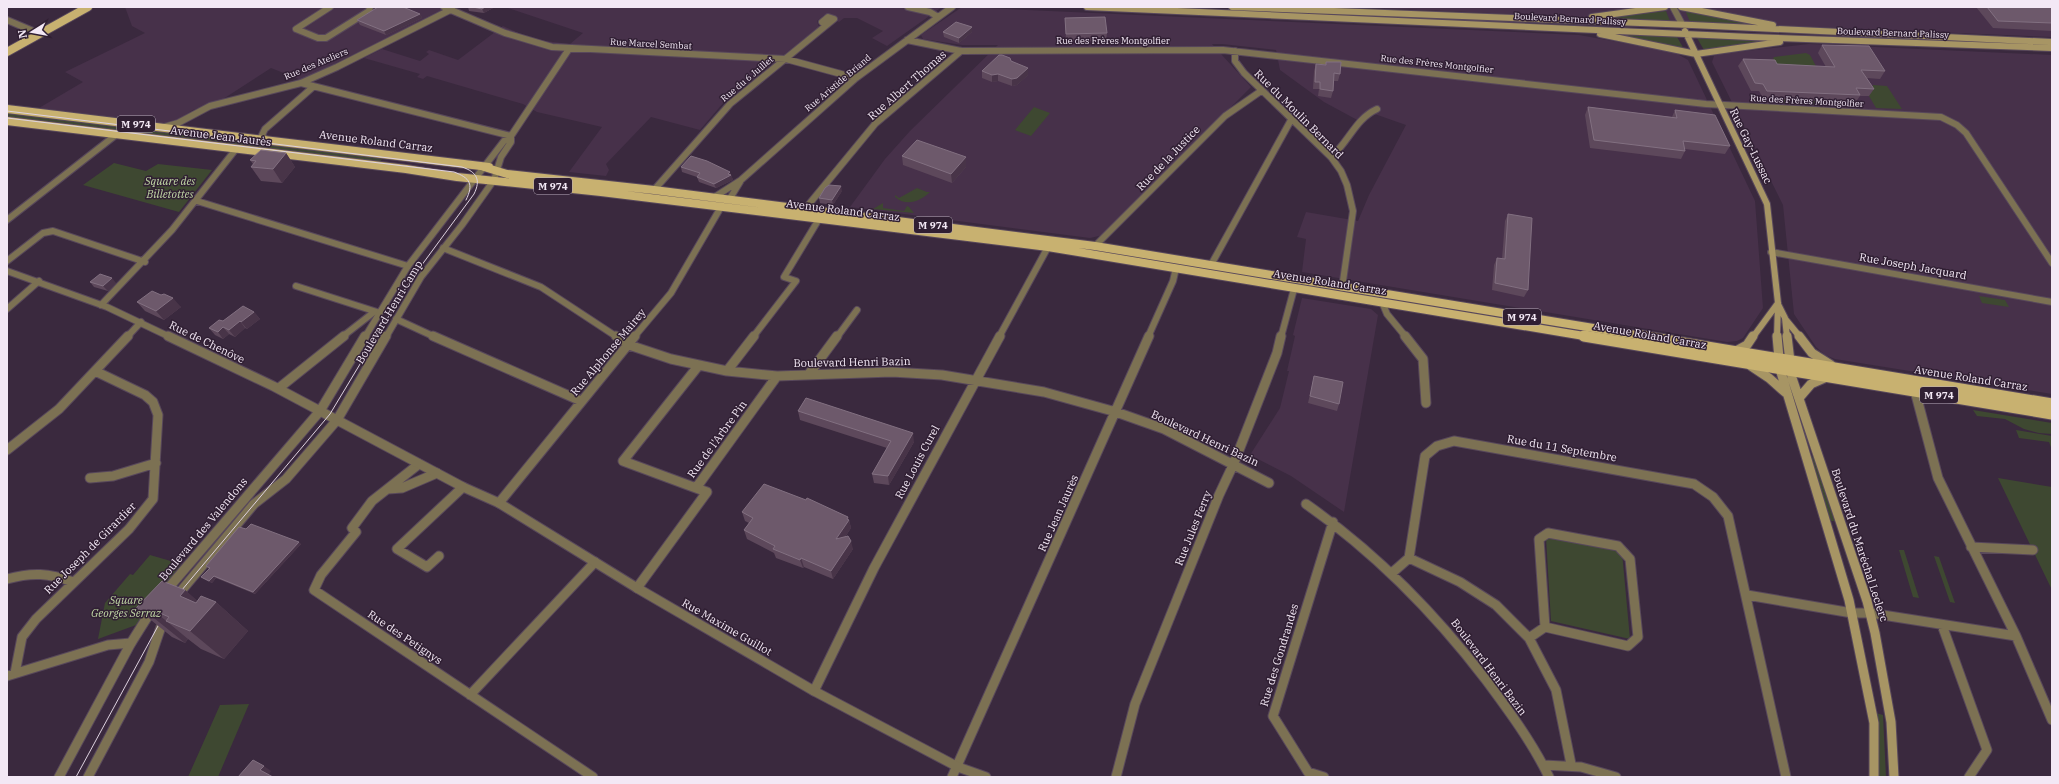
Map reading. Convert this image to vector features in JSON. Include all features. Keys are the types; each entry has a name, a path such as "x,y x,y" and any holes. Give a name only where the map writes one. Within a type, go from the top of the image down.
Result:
{"main road":[{"path":"7,46 79,7"},
{"path":"7,52 88,7"},
{"name":"Boulevard Bernard Palissy","path":"1087,7 1527,26 1578,30 2052,48"},
{"name":"Boulevard Bernard Palissy","path":"1232,7 1569,21 1682,24 1793,31 2052,42"},
{"path":"1569,21 1665,7"},
{"path":"1681,7 1793,31"},
{"path":"1649,33 1682,24"},
{"name":"Rue Gay-Lussac","path":"1682,24 1765,200 1778,303 1780,369"},
{"path":"1686,34 1722,26"},
{"path":"1578,30 1696,54 1804,39"},
{"name":"Avenue Jean Jaurès","path":"7,109 266,140"},
{"name":"Avenue Jean Jaurès","path":"7,121 475,178"},
{"name":"Avenue Roland Carraz","path":"266,140 498,169 548,173 603,188 699,204 1048,247 2052,414"},
{"name":"M 974","path":"475,178 603,188"},
{"name":"Avenue Roland Carraz","path":"603,188 654,190 1095,246 1211,264 1342,288 1779,358 2052,404"},
{"path":"699,204 729,200"},
{"path":"1176,268 1211,264"},
{"path":"1735,351 1748,345 1778,303"},
{"name":"Rue Gay-Lussac","path":"1778,303 1785,318 1791,371"},
{"path":"1785,318 1812,353 1837,368"},
{"path":"1747,364 1769,378 1787,393"},
{"path":"1780,369 1852,613 1874,723 1874,777"},
{"name":"Boulevard du Maréchal Leclerc","path":"1791,371 1870,613 1892,722 1894,777"},
{"path":"1799,398 1811,384 1827,377"}],"street":[{"path":"330,7 296,29 318,38 326,38 369,11 370,7"},
{"path":"908,7 930,12 938,18"},
{"name":"Rue Aristide Briand","path":"713,198 741,180 856,78 952,7"},
{"name":"Rue Gay-Lussac","path":"1673,7 1682,24"},
{"name":"Rue Marcel Sembat","path":"449,8 522,41 542,46 569,49 786,59 856,78"},
{"name":"Rue des Ateliers","path":"156,127 175,124 210,106 301,82 337,67 449,8"},
{"name":"Rue du 6 Juillet","path":"654,190 730,104 834,19 828,17 822,22"},
{"path":"7,20 33,31"},
{"name":"Rue des Frères Montgolfier","path":"907,40 920,44 961,51 1235,51 1719,105 1932,116 1950,120 1962,129 2052,263"},
{"path":"301,82 313,87 511,136 569,49"},
{"name":"Rue Albert Thomas","path":"805,209 876,124 961,51"},
{"name":"Rue du Moulin Bernard","path":"1235,51 1234,58 1237,65 1290,120 1331,157 1341,171 1347,185 1353,211 1342,288"},
{"path":"266,140 262,135 265,129 313,87"},
{"name":"Rue de la Justice","path":"1095,246 1132,211 1224,116 1261,91"},
{"path":"1331,157 1336,154 1348,134 1367,112 1376,109"},
{"path":"1211,264 1290,120"},
{"path":"7,220 117,134"},
{"name":"Boulevard Henri Camp","path":"320,411 376,312 408,266 475,178 504,141 511,136"},
{"name":"Boulevard Henri Camp","path":"337,420 421,277 494,180 501,157 511,142 511,136"},
{"path":"101,305 145,262 197,201 236,149"},
{"name":"Rue Aristide Briand","path":"729,200 741,180"},
{"path":"197,201 408,266"},
{"name":"Rue Alphonse Mairey","path":"499,503 581,400 629,345 671,293 720,207"},
{"path":"727,371 796,281 784,277 819,219"},
{"path":"7,261 43,233 53,231 145,262"},
{"name":"Rue Louis Curel","path":"814,691 874,568 975,379 1048,247"},
{"name":"Boulevard Henri Bazin","path":"443,248 541,287 629,345 671,359 727,371 777,376 892,372 942,375 975,379 1044,392 1116,412 1164,429 1234,463 1269,483"},
{"name":"Rue Joseph Jacquard","path":"1771,252 2052,302"},
{"name":"Rue Jean Jaurès","path":"952,777 958,772 1174,278 1176,268"},
{"name":"Rue de Chenôve","path":"7,271 39,281 141,322 279,388 390,449"},
{"path":"7,309 39,281"},
{"path":"296,286 376,312"},
{"name":"Rue Jules Ferry","path":"1116,777 1136,704 1277,353 1294,289"},
{"path":"1382,302 1387,314 1423,359 1426,403"},
{"path":"809,374 856,310"},
{"path":"279,388 376,312"},
{"path":"396,319 480,358 581,400"},
{"path":"7,450 59,409 141,322"},
{"path":"696,488 623,461 699,365"},
{"name":"Rue Joseph de Girardier","path":"11,674 22,637 36,619 129,529 153,499 158,415 153,402 146,395 96,371"},
{"name":"Rue de l'Arbre Pin","path":"636,588 707,492 696,488 777,376"},
{"path":"1915,391 1938,478 2016,636 2052,720"},
{"name":"Boulevard des Valendons","path":"59,777 131,643 165,592 320,411"},
{"name":"Boulevard des Valendons","path":"88,777 149,662 170,605 254,504 286,479 337,420"},
{"name":"Rue du 11 Septembre","path":"1410,558 1425,456 1437,446 1454,441 1694,484 1713,497 1728,516 1748,595 1786,777"},
{"name":"Rue Maxime Guillot","path":"390,449 463,487 499,503 636,588 958,772 986,777"},
{"path":"90,478 105,478 156,462"},
{"name":"Rue des Petignys","path":"419,464 372,501 352,528 356,532 321,575 314,590 592,777"},
{"path":"388,488 402,488 437,473"},
{"path":"439,556 428,567 397,549 463,487"},
{"name":"Boulevard Henri Bazin","path":"1306,504 1333,522 1394,572 1465,652 1508,711 1544,765 1550,777"},
{"name":"Rue des Gondrandes","path":"1324,777 1308,772 1273,716 1333,522"},
{"path":"1529,638 1545,627 1628,646 1638,637 1630,559 1618,546 1548,533 1539,540 1545,627"},
{"path":"1971,547 2033,550"},
{"path":"1394,572 1410,558 1460,582 1496,606 1529,638 1556,690 1571,764"},
{"path":"470,695 595,562"},
{"path":"7,579 23,574 48,572 73,582"},
{"path":"1748,595 1852,613 1870,613 2016,636"},
{"path":"1942,625 1987,750 1969,777"},
{"path":"11,674 108,645 131,643"},
{"path":"1544,765 1571,764 1585,766 1616,777"}],"shaded area":[{"path":"125,7 451,7 301,80 271,68 220,101 193,110 168,124 39,108 83,82 65,72 145,33 132,26"},
{"path":"505,7 942,7 887,46 872,38 883,31 857,18 844,18 839,22 824,15 817,21 819,27 724,102 700,130 651,117 606,164 609,170 606,176 569,172 602,127 537,112 523,104 427,76 423,79 417,77 420,74 364,58 382,49 420,61 429,54 426,52 429,50 458,60 503,26 523,35 545,41 570,44 583,33"},
{"path":"962,7 1579,35 1674,52 1688,60 1755,201 1763,308 1743,338 1737,341 1727,342 1302,272 1306,239 1297,237 1306,212 1358,221 1369,195 1406,125 1369,112 1361,122 1324,102 1280,70 1276,50 1222,44 1212,44 1251,87 1103,235 1090,238 850,207 885,159 910,131 998,45 962,45 923,39 921,35"},
{"path":"1350,7 2052,7 2052,37 1794,26"},
{"path":"1809,44 2052,55 2052,394 1835,359 1825,355 1816,347 1794,314 1783,205 1712,62 1714,56 1719,54"},
{"path":"1302,298 1371,309 1378,315 1344,512 1291,476 1250,455 1280,408 1289,371 1287,371 1295,336 1293,335"}],"green space":[{"path":"1685,10 1764,26 1690,22"},
{"path":"1666,11 1670,21 1595,19"},
{"path":"1607,34 1677,37 1684,49"},
{"path":"1697,38 1773,41 1704,50"},
{"path":"1806,53 1810,55 1816,66 1777,65 1773,59 1774,57"},
{"path":"1873,85 1887,86 1902,109 1876,108 1869,96"},
{"path":"1776,99 1855,103 1857,107 1779,103"},
{"path":"1034,107 1050,113 1031,136 1015,130"},
{"path":"7,110 385,156 378,164 7,118"},
{"name":"Square des Billetottes","path":"114,163 146,171 158,164 212,170 179,212 83,185"},
{"path":"917,188 930,192 913,202 904,202 895,197 895,195 899,198"},
{"path":"883,203 883,208 904,211 907,206 914,213 873,209"},
{"path":"1979,296 2005,300 2009,307 1982,303"},
{"path":"1973,410 2052,423 2052,434 2039,433 2024,429 2005,419 1977,416"},
{"path":"2016,430 2052,436 2052,450 2049,442 2019,438"},
{"path":"1809,456 1814,457 1835,521 1831,521"},
{"path":"1998,478 2052,487 2052,590"},
{"path":"1546,537 1622,552 1630,639 1551,621"},
{"path":"1899,550 1904,550 1919,598 1913,597"},
{"name":"Square Georges Serraz","path":"150,555 181,564 136,625 98,639 105,603 130,574 133,575"},
{"path":"1934,556 1939,557 1955,603 1950,602"},
{"path":"249,704 218,777 188,777 220,705"},
{"path":"1876,713 1883,715 1886,777 1879,777"}],"building":[{"path":"378,7 403,7 420,14 384,31 357,20"},
{"path":"473,7 485,7 482,9"},
{"path":"1987,7 2052,7 2052,23 1998,21"},
{"path":"1105,17 1107,33 1066,34 1065,18"},
{"path":"956,22 972,27 959,38 943,32"},
{"path":"1822,45 1869,46 1885,71 1861,70 1874,89 1856,88 1860,95 1767,91 1763,84 1755,83 1743,59 1775,60 1777,64 1835,67"},
{"path":"999,55 1010,58 1011,61 1028,68 1017,78 1012,79 998,74 992,75 982,71"},
{"path":"1326,62 1341,62 1340,74 1334,73 1333,91 1320,89 1320,82 1315,82 1316,64 1326,65"},
{"path":"1588,107 1677,118 1675,110 1715,115 1730,146 1683,141 1685,151 1594,140"},
{"path":"917,140 966,157 951,174 902,156"},
{"path":"261,150 286,153 273,169 251,167 256,161 250,160"},
{"path":"691,156 707,161 730,172 728,174 731,175 714,184 697,177 700,173 681,167"},
{"path":"829,185 841,186 832,200 819,198 825,188"},
{"path":"1508,214 1532,218 1528,290 1495,283 1497,258 1505,259"},
{"path":"100,274 112,278 103,286 90,282"},
{"path":"152,291 173,298 156,311 137,302"},
{"path":"243,306 254,312 229,330 223,327 218,332 209,328 219,320 223,321"},
{"path":"1314,376 1343,382 1339,404 1310,396"},
{"path":"806,398 913,433 888,476 872,474 891,441 798,411"},
{"path":"764,484 806,500 807,498 848,517 847,519 849,520 836,539 848,536 851,541 831,571 801,558 800,560 773,549 775,546 744,530 753,518 742,512"},
{"path":"251,524 299,542 253,592 214,576 209,581 201,577 210,568 206,566 239,527 246,529"},
{"path":"162,581 185,590 180,596 196,603 201,596 216,602 190,631 166,621 169,617 153,610 149,614 136,608"},
{"path":"253,760 264,766 260,770 273,777 238,777"}],"tram line":[{"path":"7,111 462,167 471,171 476,177 477,185 474,194 410,281 330,414 176,597"},
{"path":"7,118 454,172 464,177 469,182 470,190 466,200"},
{"path":"76,777 164,615"}]}
